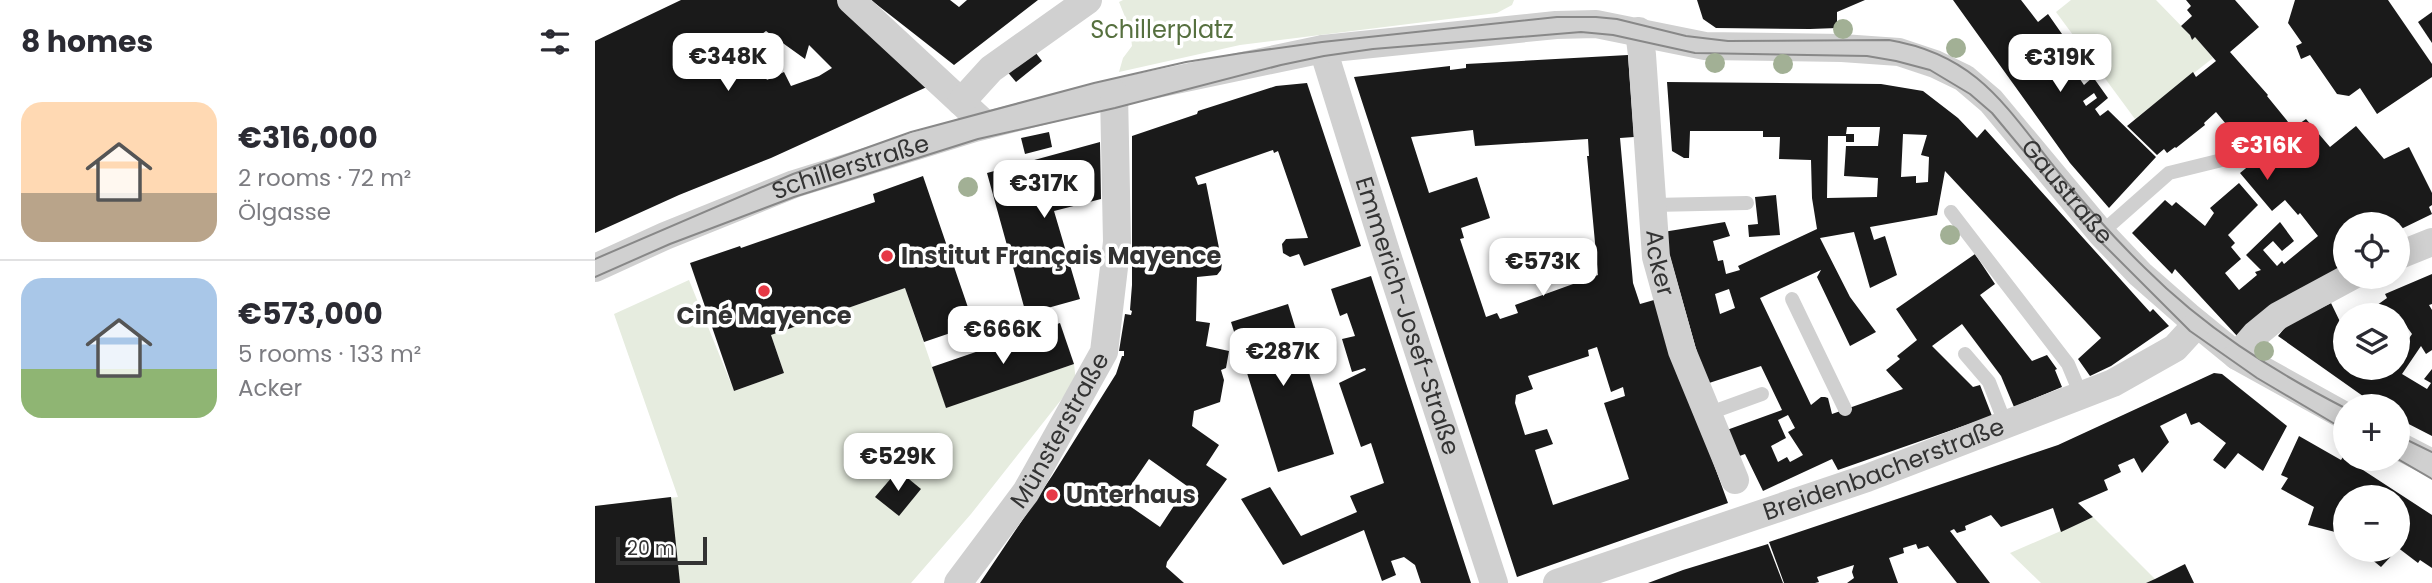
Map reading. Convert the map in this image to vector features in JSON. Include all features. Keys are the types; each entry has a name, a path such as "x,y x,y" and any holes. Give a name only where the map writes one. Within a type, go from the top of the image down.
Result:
{"street":[{"path":"851,0 986,125"},
{"path":"961,102 991,69 1088,0"},
{"path":"1114,93 1323,50 1556,13 1596,24 1639,31"},
{"name":"Acker","path":"1639,31 1656,257 1682,351 1735,480"},
{"name":"Gaustraße","path":"1639,31 1705,46 1842,48 1899,52 1935,64 1964,78 1991,101 2101,233 2140,274 2237,356 2333,409"},
{"name":"Emmerich-Josef-Straße","path":"1323,50 1494,583"},
{"name":"Schillerstraße","path":"595,268 665,236 794,184 912,146 1114,93"},
{"name":"Münsterstraße","path":"958,583 1026,492 1104,352 1117,242 1114,93"},
{"path":"2410,251 2432,242"},
{"path":"2237,356 2256,334 2278,316 2333,286"},
{"name":"Breidenbacherstraße","path":"1557,583 1864,470 2005,423 2113,383 2175,348 2197,324"},
{"path":"2410,452 2432,463"}],"lane":[{"path":"2101,233 2169,173 2226,159"},
{"path":"1653,205 1747,203"},
{"path":"1951,212 2068,364 2081,395"},
{"path":"1792,299 1845,409"},
{"path":"1965,354 1989,382 2005,423"},
{"path":"1707,414 1762,394"}],"green space":[{"name":"Schillerplatz","path":"1514,0 1512,5 1497,13 1240,45 1119,72 1123,58 1132,46 1130,29 1119,2"},
{"path":"2071,0 2156,0 2192,40 2195,37 2213,58 2135,119 2056,12"},
{"path":"689,280 734,391 784,373 771,335 905,288 946,407 1074,364 1076,381 971,514 911,583 595,583 595,506 678,497 614,314"},
{"path":"2093,517 2155,579 2146,583 2041,583 2010,553"}],"building":[{"path":"681,0 837,0 929,86 771,158 595,233 595,41","holes":["766,31 805,59 809,45 832,68 791,86 784,72 767,80 748,45"]},
{"path":"871,0 950,0 959,7 967,0 1038,0 954,65"},
{"path":"1697,0 1865,0 1837,12 1837,28 1810,29 1716,28 1703,19"},
{"path":"1953,0 2021,0 2038,22 2048,14 2069,44 2075,40 2080,49 2075,52 2082,62 2073,69 2084,85 2093,77 2108,98 2095,109 2100,116 2108,110 2156,157 2109,208 2070,163","holes":["2094,93 2097,98 2086,106 2083,101"]},
{"path":"2186,0 2235,0 2259,27 2230,52 2293,128 2306,119 2330,147 2356,126 2384,159 2409,147 2432,193 2432,205 2429,207 2432,214 2410,225 2410,212 2333,212 2333,275 2238,337 2175,269 2172,274 2132,233 2165,200 2172,206 2176,202 2205,226 2214,213 2210,208 2239,183 2258,205 2228,235 2235,243 2231,247 2241,259 2225,273 2239,290 2257,275 2255,272 2261,270 2246,255 2280,222 2294,241 2282,251 2273,241 2263,250 2277,266 2282,261 2284,264 2318,236 2300,213 2298,215 2285,200 2272,211 2240,173 2256,160 2216,112 2205,125 2176,148 2167,153 2164,149 2157,155 2127,126 2193,72 2196,77 2216,61 2195,37 2192,40 2181,26 2192,16 2187,10 2191,6"},
{"path":"2295,0 2388,0 2432,64 2432,77 2377,114 2360,88 2349,96 2337,94 2310,55 2301,59 2296,46 2302,43 2288,23"},
{"path":"2432,12 2432,43 2418,22"},
{"path":"1032,48 1042,61 1016,82 1005,69"},
{"path":"1628,55 1634,137 1620,138 1633,283 1640,304 1654,300 1728,503 1517,577 1354,77 1450,66 1450,70 1466,68 1466,64","holes":["1473,130 1475,146 1588,139 1587,156 1598,275 1515,305 1518,313 1500,319 1497,313 1486,317 1460,239 1464,238 1461,228 1490,218 1477,177 1429,193 1411,137","1597,347 1611,392 1623,387 1625,396 1604,403 1629,479 1553,505 1535,450 1553,444 1547,429 1525,435 1515,403 1516,395 1533,389 1528,376 1589,356 1588,350"]},
{"path":"1667,82 1881,84 1923,91 1958,118 1977,138 1985,129 2150,312 2153,309 2169,326 2111,366 2090,376 2078,359 2101,338 1945,171 1937,215 1870,227 1874,240 1885,236 1897,275 1870,288 1854,232 1820,238 1850,297 1876,332 1850,346 1817,277 1821,270 1760,298 1811,405 1821,397 1828,398 1832,414 1903,389 1886,370 1900,359 1897,356 1917,340 1896,309 1975,254 1995,284 1980,295 2032,361 2047,355 2057,369 2055,370 2062,387 2014,407 2001,376 1962,324 1932,346 1973,387 1980,385 1992,416 1838,470 1832,459 1763,491 1745,454 1734,458 1724,431 1782,410 1761,366 1706,384 1663,232 1725,222 1730,236 1713,241 1718,261 1723,260 1726,274 1740,270 1738,266 1817,229 1812,198 1811,160 1779,159 1780,137 1763,137 1763,131 1690,131 1689,158 1672,151","holes":["1847,127 1880,127 1878,146 1846,146 1844,176 1878,178 1877,197 1827,198 1828,136 1846,136 1846,142 1854,142 1854,134 1846,134","1903,134 1927,135 1921,155 1929,157 1928,182 1916,183 1916,176 1901,177","1729,289 1735,308 1720,314 1715,294","1788,415 1795,428 1788,432 1803,455 1790,462 1787,457 1778,462 1771,446 1786,438 1778,420"]},
{"path":"1307,83 1361,246 1304,266 1299,254 1290,257 1283,253 1282,244 1286,239 1308,238 1278,151 1274,153 1273,150 1195,177 1198,185 1206,183 1222,263 1217,275 1197,277 1196,321 1210,323 1206,346 1229,351 1226,368 1221,370 1224,380 1220,402 1194,411 1192,426 1219,445 1206,465 1227,479 1167,562 1166,567 1184,583 980,583 1052,476 1116,374 1124,356 1124,351 1119,351 1125,314 1131,315 1132,311 1132,136 1276,86","holes":["1149,459 1187,486 1160,527 1121,500"]},
{"path":"1049,132 1052,147 1025,154 1021,138"},
{"path":"1100,142 1101,199 1054,211 1080,299 1026,314 987,173"},
{"path":"923,176 974,325 924,342 905,288 771,335 784,373 734,391 690,263 875,202 873,194"},
{"path":"1776,195 1780,235 1749,237 1748,225 1758,224 1755,197"},
{"path":"2432,274 2432,304 2429,305 2432,310 2432,350 2426,354 2421,346 2410,362 2410,303 2380,303 2387,298 2385,294 2397,289 2410,289 2410,283"},
{"path":"1371,276 1471,583 1421,583 1415,565 1404,557 1391,561 1396,575 1382,581 1364,530 1283,565 1241,499 1270,487 1301,536 1357,512 1350,496 1384,483 1371,443 1361,447 1339,383 1366,370 1365,368 1352,372 1342,339 1355,336 1347,313 1340,316 1331,289"},
{"path":"2331,303 2333,375 2278,336 2288,324"},
{"path":"1288,304 1334,454 1278,472 1231,322"},
{"path":"1060,323 1074,364 946,408 932,367"},
{"path":"2432,369 2432,436 2410,425 2410,394 2360,394 2340,380 2410,379 2427,389 2431,383 2424,379"},
{"path":"2214,373 2222,374 2287,426 2263,471 2238,453 2225,469 2213,460 2226,443 2199,422 2191,425 2186,413 2160,426 2169,442 2142,473 2134,458 2118,465 2121,472 2104,480 2108,490 2078,503 2093,517 2061,532 2053,508 2001,527 1991,515 1965,526 1966,530 1957,533 1954,529 1950,531 1990,583 1957,583 1928,546 1918,549 1916,544 1903,548 1904,553 1889,558 1898,583 1847,583 1854,578 1854,565 1817,577 1819,582 1784,583 1769,542 2058,445"},
{"path":"2299,436 2333,455 2333,471 2364,471 2386,485 2333,485 2333,531 2308,525 2314,507 2281,489 2288,478 2281,475"},
{"path":"898,470 921,489 899,516 875,497"},
{"path":"671,497 680,583 595,583 595,506"},
{"path":"2410,501 2432,515 2432,568 2420,560 2418,563 2410,557"},
{"path":"1768,544 1783,583 1648,583 1683,570"},
{"path":"2185,564 2194,583 2146,583 2155,579"}],"tram line":[{"path":"595,259 793,174 911,132 1094,83 1186,62 1322,42 1557,17 1617,19 1686,36 1728,41 1889,40 1920,47 1969,72 2006,107 2090,210 2167,289 2239,346 2333,401"},
{"path":"595,277 670,244 794,197 978,139 1324,56 1373,49 1581,32 1613,35 1695,53 1867,56 1930,70 1970,94 1992,113 2093,234 2190,331 2257,378 2333,423"},
{"path":"2410,441 2432,452"},
{"path":"2410,466 2432,479"}],"place":[{"name":"Institut Français Mayence","path":"887,256"},
{"name":"Ciné Mayence","path":"764,291"},
{"name":"Unterhaus","path":"1052,495"}]}
